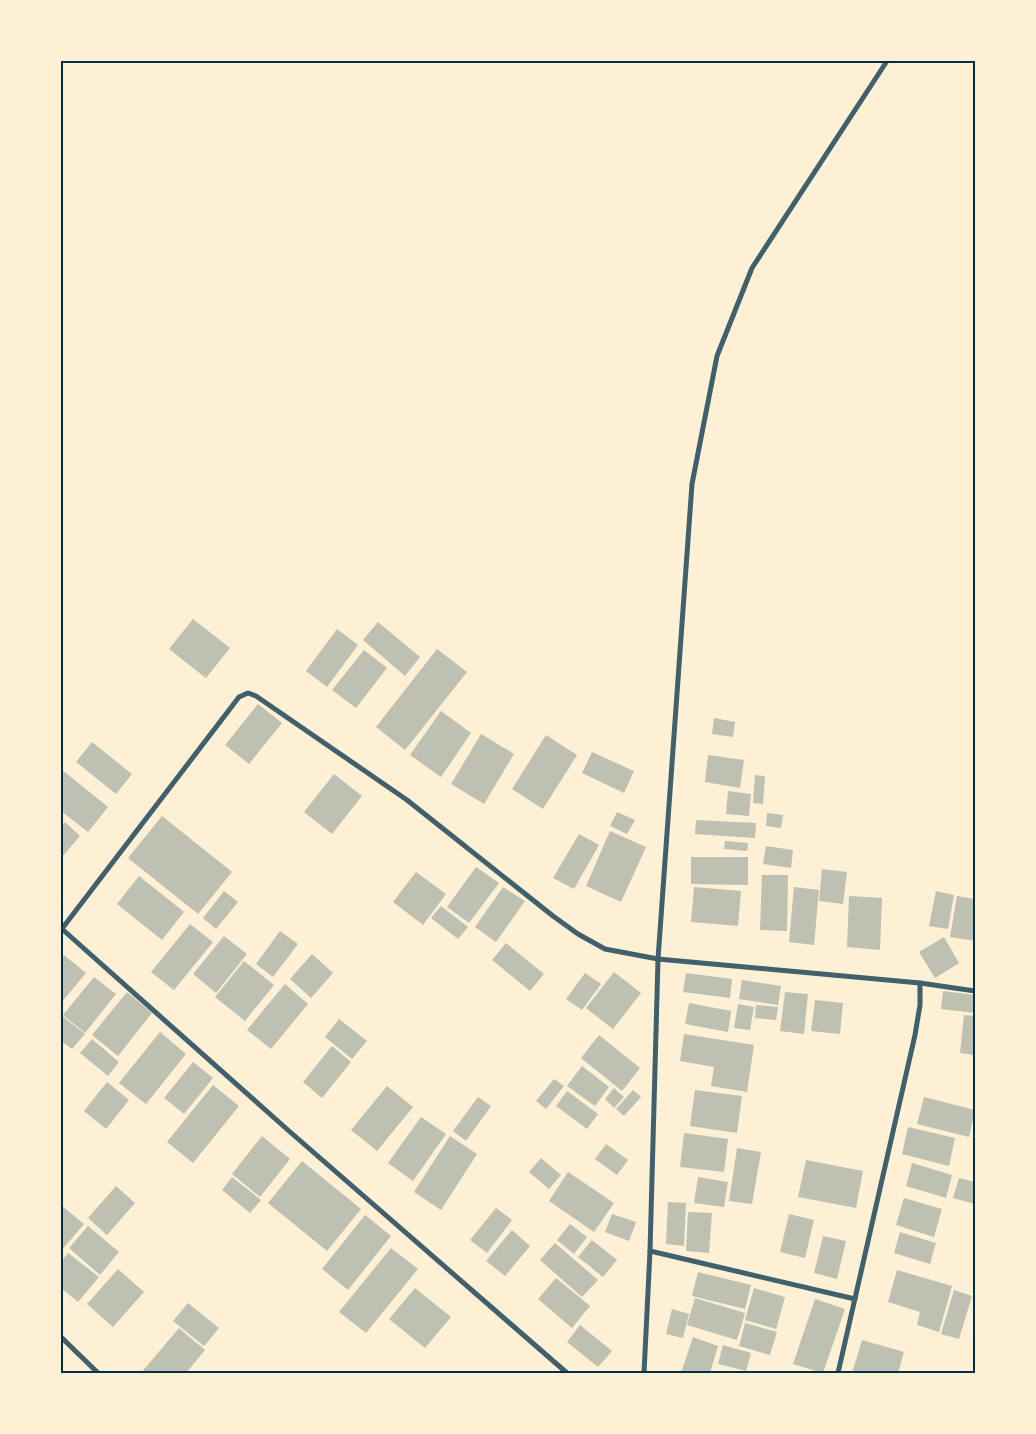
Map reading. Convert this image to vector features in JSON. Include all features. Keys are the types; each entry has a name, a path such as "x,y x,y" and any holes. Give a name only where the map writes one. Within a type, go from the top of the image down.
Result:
{"street":[{"path":"644,1373 650,1251 658,959 692,484 717,356 752,268 888,61"},
{"path":"567,1373 62,930 240,698 248,693 256,696 407,800 553,916 578,934 605,949 658,959 920,983 975,991"},
{"path":"838,1373 915,1034 920,1005 920,983"},
{"path":"650,1251 855,1299"},
{"path":"61,1336 98,1373"}],"building":[{"path":"193,619 230,648 206,678 169,649"},
{"path":"378,622 420,657 405,676 363,640"},
{"path":"337,629 358,645 327,687 306,671"},
{"path":"437,649 467,672 405,750 376,727"},
{"path":"364,650 387,668 356,708 332,690"},
{"path":"258,704 282,723 249,764 225,745"},
{"path":"441,711 471,733 441,777 410,755"},
{"path":"714,718 735,722 733,737 712,734"},
{"path":"481,734 514,754 484,804 451,784"},
{"path":"546,735 577,755 543,809 512,789"},
{"path":"92,742 132,774 116,794 76,762"},
{"path":"592,752 634,771 624,793 582,773"},
{"path":"708,755 744,760 740,788 705,782"},
{"path":"61,769 108,807 88,832 61,811"},
{"path":"334,774 362,796 332,834 304,812"},
{"path":"755,775 765,776 763,804 753,803"},
{"path":"728,791 751,794 749,816 726,814"},
{"path":"617,812 635,820 627,834 610,826"},
{"path":"767,813 783,815 781,828 766,826"},
{"path":"162,816 232,872 198,914 128,858"},
{"path":"696,820 756,823 755,838 695,834"},
{"path":"65,822 80,836 61,858 61,827"},
{"path":"610,831 646,847 621,902 586,886"},
{"path":"579,834 599,845 574,889 553,878"},
{"path":"725,841 748,843 747,851 724,849"},
{"path":"766,846 793,850 791,868 763,864"},
{"path":"691,857 748,857 748,885 691,884"},
{"path":"476,867 499,883 469,923 447,907"},
{"path":"822,869 847,872 843,904 819,901"},
{"path":"416,872 446,894 423,925 393,902"},
{"path":"762,875 788,875 787,931 760,930"},
{"path":"139,876 184,912 162,940 117,904"},
{"path":"503,887 525,901 496,942 475,927"},
{"path":"694,887 741,891 738,926 691,922"},
{"path":"794,887 819,890 814,945 789,942"},
{"path":"224,891 238,902 216,929 203,918"},
{"path":"936,891 954,895 948,929 929,926"},
{"path":"849,896 882,898 880,950 847,947"},
{"path":"957,896 975,899 975,941 950,937"},
{"path":"441,906 468,927 458,939 431,918"},
{"path":"190,924 213,942 174,990 151,972"},
{"path":"280,931 298,944 273,977 256,964"},
{"path":"224,936 247,954 216,993 193,974"},
{"path":"944,937 959,963 935,978 919,952"},
{"path":"506,943 544,974 530,991 492,960"},
{"path":"312,954 333,973 311,998 290,979"},
{"path":"64,955 86,973 61,1003 61,958"},
{"path":"244,961 274,985 245,1021 215,997"},
{"path":"614,972 641,993 613,1029 586,1008"},
{"path":"585,973 601,984 582,1010 566,999"},
{"path":"686,973 732,979 730,998 683,992"},
{"path":"94,977 116,994 85,1033 63,1015"},
{"path":"742,980 781,986 778,1005 739,999"},
{"path":"285,984 308,1004 271,1049 247,1030"},
{"path":"943,991 975,995 975,1013 941,1009"},
{"path":"127,992 152,1013 118,1056 92,1035"},
{"path":"785,992 808,994 804,1034 780,1031"},
{"path":"815,1000 843,1003 840,1034 811,1031"},
{"path":"689,1003 731,1011 728,1032 685,1024"},
{"path":"738,1004 754,1007 750,1030 734,1028"},
{"path":"756,1005 778,1007 776,1020 755,1018"},
{"path":"61,1015 85,1034 72,1049 61,1041"},
{"path":"964,1015 975,1016 975,1055 960,1053"},
{"path":"339,1019 367,1041 352,1059 325,1037"},
{"path":"160,1032 186,1054 146,1104 119,1083"},
{"path":"684,1034 754,1045 747,1092 711,1086 714,1067 680,1061"},
{"path":"599,1035 640,1068 622,1091 581,1058"},
{"path":"92,1039 119,1062 108,1076 80,1053"},
{"path":"332,1046 351,1062 322,1098 303,1082"},
{"path":"193,1062 213,1078 184,1114 164,1098"},
{"path":"582,1066 609,1087 595,1106 567,1086"},
{"path":"554,1079 564,1086 546,1109 536,1101"},
{"path":"107,1082 129,1100 106,1129 84,1111"},
{"path":"213,1085 239,1106 193,1163 167,1142"},
{"path":"387,1086 413,1107 377,1151 351,1130"},
{"path":"614,1088 624,1097 614,1108 605,1099"},
{"path":"633,1090 641,1097 624,1116 616,1109"},
{"path":"695,1090 742,1096 737,1133 690,1126"},
{"path":"567,1091 598,1114 587,1129 556,1106"},
{"path":"478,1097 491,1106 466,1141 453,1131"},
{"path":"924,1097 975,1110 969,1137 917,1124"},
{"path":"421,1117 446,1134 413,1181 388,1163"},
{"path":"908,1127 955,1138 949,1166 902,1154"},
{"path":"684,1133 728,1139 724,1172 680,1167"},
{"path":"262,1136 290,1159 260,1197 232,1174"},
{"path":"450,1136 477,1154 441,1210 414,1192"},
{"path":"606,1144 628,1160 617,1175 595,1159"},
{"path":"737,1148 761,1152 752,1204 729,1201"},
{"path":"541,1158 561,1175 549,1189 529,1172"},
{"path":"806,1160 863,1171 856,1208 798,1197"},
{"path":"302,1161 361,1209 327,1251 268,1203"},
{"path":"912,1163 952,1175 946,1198 906,1186"},
{"path":"568,1172 614,1203 594,1232 549,1201"},
{"path":"232,1177 261,1200 250,1213 222,1190"},
{"path":"698,1177 728,1182 724,1207 694,1203"},
{"path":"959,1178 975,1182 975,1204 953,1198"},
{"path":"116,1186 135,1203 107,1235 88,1218"},
{"path":"904,1198 942,1209 934,1237 896,1225"},
{"path":"668,1202 686,1203 684,1246 666,1244"},
{"path":"61,1205 84,1224 61,1251"},
{"path":"496,1208 512,1220 487,1253 470,1240"},
{"path":"688,1212 712,1213 709,1253 686,1251"},
{"path":"612,1214 636,1222 629,1241 605,1232"},
{"path":"789,1214 814,1220 805,1258 780,1252"},
{"path":"365,1215 391,1236 348,1290 322,1269"},
{"path":"570,1224 587,1237 574,1254 557,1240"},
{"path":"88,1226 119,1252 100,1275 69,1248"},
{"path":"512,1230 530,1246 505,1276 486,1261"},
{"path":"900,1232 936,1243 930,1264 894,1253"},
{"path":"823,1236 846,1241 837,1279 814,1273"},
{"path":"592,1240 617,1260 603,1277 578,1257"},
{"path":"555,1243 598,1280 582,1297 540,1260"},
{"path":"391,1248 418,1269 366,1333 339,1312"},
{"path":"68,1253 99,1277 78,1302 61,1288 61,1262"},
{"path":"118,1269 144,1292 113,1327 87,1304"},
{"path":"897,1270 952,1286 939,1332 917,1325 920,1312 888,1302"},
{"path":"698,1272 751,1285 745,1309 692,1296"},
{"path":"556,1278 590,1306 572,1328 538,1299"},
{"path":"415,1288 451,1317 425,1348 389,1319"},
{"path":"754,1288 785,1297 776,1329 745,1320"},
{"path":"954,1290 972,1296 959,1339 941,1334"},
{"path":"695,1298 745,1313 737,1340 687,1325"},
{"path":"815,1299 845,1309 823,1373 793,1364"},
{"path":"188,1303 219,1328 204,1346 173,1321"},
{"path":"672,1309 689,1314 683,1338 666,1334"},
{"path":"745,1323 777,1332 770,1355 739,1346"},
{"path":"580,1325 612,1351 598,1367 567,1342"},
{"path":"179,1328 205,1350 186,1373 141,1373"},
{"path":"693,1337 718,1346 710,1373 681,1373"},
{"path":"862,1340 904,1352 898,1373 852,1373"},
{"path":"723,1345 751,1353 746,1371 718,1364"}]}
